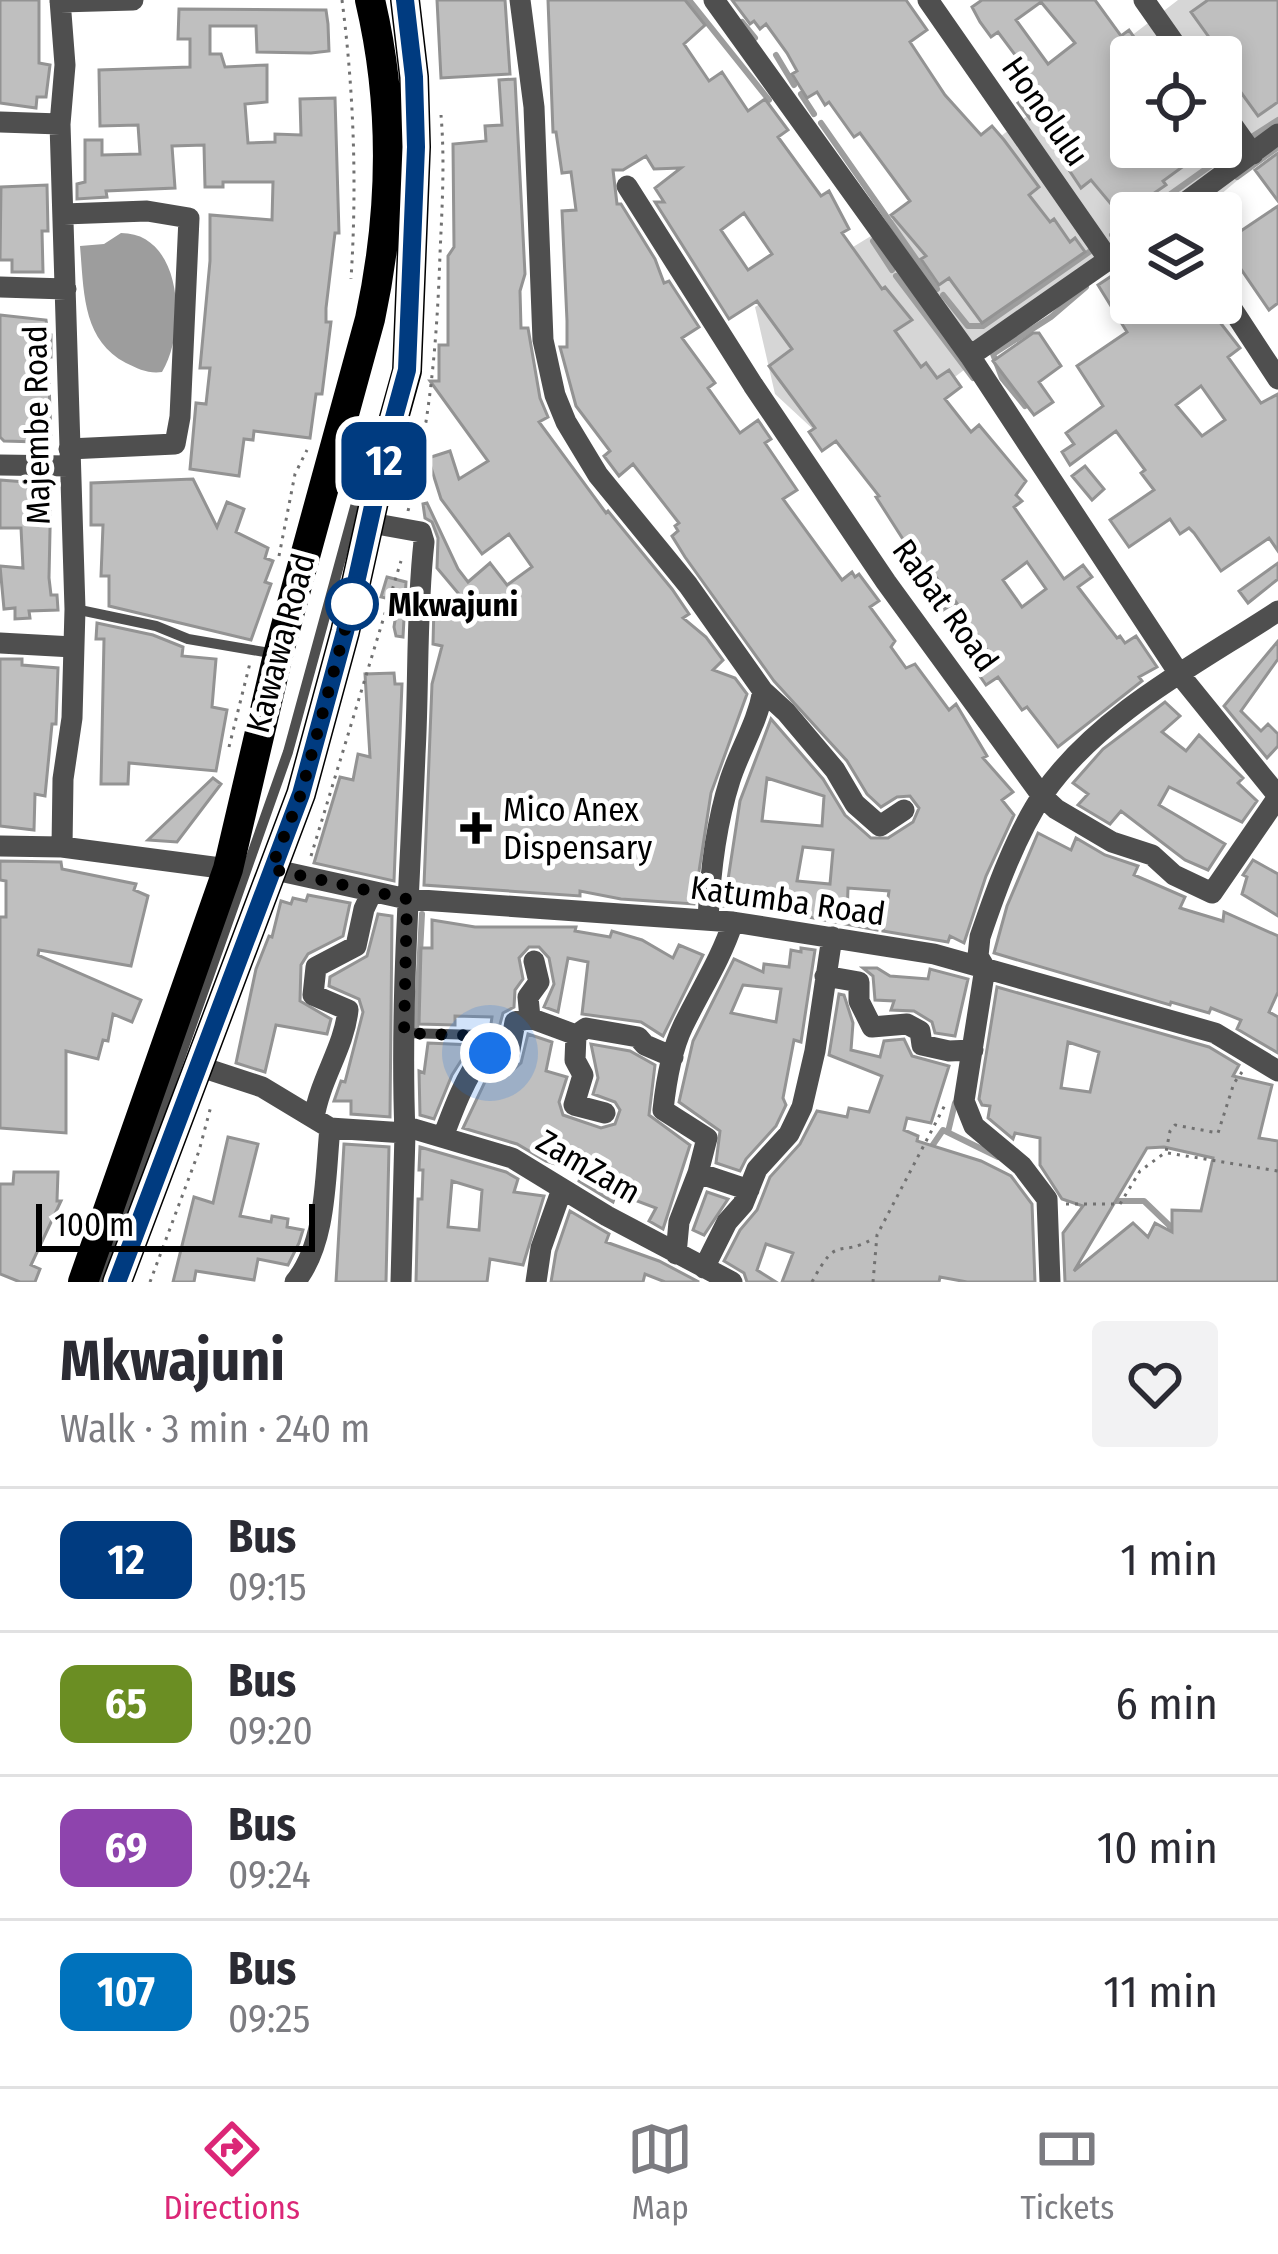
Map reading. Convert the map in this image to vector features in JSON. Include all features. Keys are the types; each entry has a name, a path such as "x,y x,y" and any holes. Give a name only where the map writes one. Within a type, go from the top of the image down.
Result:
{"main road":[{"name":"Kawawa Road","path":"117,1282 209,1070 271,869 301,794 407,370 416,147 414,77 389,2"},
{"name":"Kawawa Road","path":"83,1282 228,869 278,655 380,272 389,170 383,55 389,2"}],"street":[{"path":"60,1 133,0"},
{"path":"520,0 535,107 542,340 555,395 598,476 861,811 881,826 904,810"},
{"path":"714,0 970,356 1180,676 1274,791"},
{"name":"Honolulu","path":"928,0 1109,260"},
{"path":"1144,0 1169,36"},
{"name":"Majembe Road","path":"60,1 75,609 73,718 63,779 62,847"},
{"path":"0,122 60,124"},
{"path":"1201,192 1278,134"},
{"path":"1242,139 1253,154"},
{"name":"Rabat Road","path":"627,186 886,582 1042,796 1112,842 1152,855 1174,875 1212,893 1274,791"},
{"path":"0,465 175,444 181,417 189,218 147,211 64,214"},
{"path":"970,356 1109,260"},
{"path":"0,287 66,289"},
{"path":"1242,324 1278,379"},
{"path":"371,523 421,532 424,542 415,640 401,1282"},
{"path":"1050,1282 1047,1198 1022,1166 974,1126 964,1101 981,959 1001,882 1042,796 1070,761 1102,732 1278,611"},
{"path":"0,644 73,647"},
{"path":"708,920 712,866 730,782 763,691"},
{"path":"1274,791 1278,760"},
{"path":"0,846 62,847 228,869"},
{"name":"Katumba Road","path":"271,869 407,899 733,922 981,959 1215,1033 1278,1071"},
{"path":"295,1282 311,1253 319,1222 320,1090 343,1038 348,1010 313,995 317,965 355,948 372,892"},
{"path":"676,1254 679,1222 707,1138 664,1110 682,1028 733,922"},
{"path":"704,1268 757,1168 788,1134 802,1107 832,937"},
{"path":"530,1018 528,998 539,982 534,962"},
{"path":"825,976 859,982 859,1001 872,1027 911,1024 920,1031 922,1045 973,1050"},
{"path":"443,1137 457,1098 464,1094 484,1052 509,1055 515,1022 530,1018 576,1035"},
{"path":"576,1035 586,1028 626,1034 674,1057"},
{"path":"576,1035 575,1060 583,1075 574,1105 605,1114"},
{"path":"209,1070 262,1087 322,1123"},
{"name":"ZamZam","path":"322,1123 404,1129 512,1158 732,1282"},
{"path":"698,1173 749,1190"},
{"path":"536,1282 541,1248 562,1189"}],"lane":[{"path":"389,2 397,82 396,258"},
{"path":"389,2 403,36 408,218 399,345 393,368"},
{"name":"Kawawa Road","path":"99,1282 213,959 297,624 393,273"},
{"name":"Kawawa Road","path":"99,1282 287,752 387,390"},
{"path":"75,609 156,626 188,639 278,655"},
{"path":"404,1033 480,1036 486,1040 484,1052"}],"path":[{"path":"1166,1153 1175,1125 1218,1133 1238,1077 1257,1058"},
{"path":"150,1282 199,1151 209,1070"},
{"path":"873,1282 877,1235 943,1106 950,1100 964,1101"},
{"path":"1047,1198 1069,1205 1120,1204 1140,1171 1166,1153 1278,1171"},
{"path":"812,1282 827,1254 865,1244 877,1235"}],"shaded area":[{"path":"1178,0 1278,0 1278,146 1224,192 1110,192 1110,258 947,383 828,443 775,394 755,307 871,236 1110,52 1110,168 1242,168 1242,36 1131,36"},
{"path":"121,233 142,237 168,266 174,287 175,333 162,372 139,369 112,353 88,313 80,246 104,244"}],"building":[{"path":"0,0 39,0 39,63 50,65 46,97 37,97 36,108 0,103"},
{"path":"437,0 505,0 510,74 441,78"},
{"path":"548,0 685,0 705,25 684,44 709,81 722,72 748,111 765,99 788,130 778,137 821,196 829,191 849,229 842,233 882,289 912,320 895,331 921,367 926,363 937,378 949,370 961,387 945,399 971,432 979,425 1026,481 1016,495 1022,501 1014,507 1064,579 1083,565 1092,577 1078,587 1117,638 1125,643 1136,636 1157,667 1058,747 998,677 986,685 977,672 994,661 956,602 940,612 930,597 944,588 912,544 908,547 879,496 836,441 822,451 809,432 815,428 769,366 792,349 757,301 729,319 655,202 664,202 655,188 681,168 654,169 646,156 623,170 613,170 617,204 655,259 664,283 669,281 699,327 682,338 715,383 708,388 740,433 758,420 771,439 765,443 797,490 783,499 842,580 852,572 855,577 859,574 879,601 870,607 895,641 891,647 906,668 915,664 949,710 956,704 987,756 983,758 1013,792 1002,800 1014,815 986,876 964,943 950,936 948,942 883,931 889,891 848,888 847,917 878,920 877,930 724,906 740,801 771,719 823,779 845,815 871,838 888,838 913,822 919,808 910,796 897,797 881,807 867,794 847,761 774,681 685,557 672,536 679,523 633,464 619,476 604,456 610,451 576,406 560,347 567,347 562,211 576,210 571,172 562,173 553,132","holes":["744,213 772,254 748,270 721,230","1027,562 1046,589 1022,607 1003,580","767,778 824,796 822,826 762,821","803,847 833,850 830,884 797,881"]},
{"path":"732,0 906,0 927,30 910,42 945,95 981,135 992,126 1039,187 1029,195 1050,222 1054,219 1070,242 1075,238 1085,252 982,323 949,278 939,285 921,259 926,256 891,215 910,201 860,133 854,137 817,92 807,98 792,74 797,71 766,24 760,29 754,21 750,24"},
{"path":"982,0 1095,0 1121,36 1110,36 1110,168 1181,168 1156,192 1110,192 1110,203 1091,180 1081,188 1055,149 1071,138 1048,105 1030,119 1018,103 1035,90 1026,80 1031,76 998,32 991,37 972,7","holes":["1041,2 1075,43 1048,64 1016,20"]},
{"path":"1208,0 1278,0 1278,102 1258,116 1242,94 1242,36 1208,36 1191,12"},
{"path":"179,9 326,10 328,24 329,51 311,53 257,52 256,26 210,26 210,54 221,54 225,67 267,65 267,102 245,104 248,143 275,142 275,134 301,135 300,99 335,98 339,233 335,233 326,308 326,322 331,322 322,394 316,394 310,438 254,431 253,440 244,439 239,476 190,469 196,403 206,404 210,368 200,368 210,215 272,220 273,182 223,182 223,187 205,187 204,145 172,146 175,188 106,191 107,197 77,199 77,184 85,182 85,140 102,140 102,155 140,154 138,125 100,126 99,70 190,67 190,39 178,39"},
{"path":"515,79 525,274 520,291 521,328 528,328 540,398 548,417 539,422 606,513 672,589 689,614 683,618 723,660 713,670 735,678 747,694 711,793 694,904 580,891 580,896 424,885 432,684 442,646 433,644 434,605 474,612 437,568 438,538 432,522 425,518 423,504 427,503 468,582 490,563 507,585 532,567 509,534 482,554 441,499 428,458 450,451 459,479 488,461 430,381 439,381 439,345 448,345 453,144 486,141 485,126 502,125 499,80"},
{"path":"1278,153 1278,201 1255,170"},
{"path":"47,185 43,272 12,272 12,260 0,260 1,187"},
{"path":"1278,206 1278,303 1269,310 1242,271 1242,230"},
{"path":"1110,277 1110,304 1098,285"},
{"path":"0,315 46,320 51,335 51,435 38,442 0,437"},
{"path":"1122,324 1221,324 1240,348 1228,357 1261,403 1278,394 1278,551 1269,538 1221,571 1194,533 1189,528 1180,534 1170,519 1129,547 1110,520 1154,490 1141,473 1145,470 1116,431 1070,465 1062,452 1074,444 1066,433 1103,406 1077,366 1127,332","holes":["1201,386 1225,420 1202,436 1176,405"]},
{"path":"1039,333 1061,366 1039,382 1053,402 1034,415 993,361"},
{"path":"1085,466 1104,489 1092,500 1072,476"},
{"path":"193,479 217,527 227,502 244,509 236,532 268,548 265,558 273,561 265,582 271,584 251,640 109,606 109,576 101,576 103,525 91,525 91,483"},
{"path":"0,480 51,484 49,578 58,610 29,611 30,618 15,619 15,608 4,609 0,566 23,568 21,528 0,528"},
{"path":"1278,563 1278,579 1248,603 1239,591"},
{"path":"387,577 406,582 403,637 396,636 394,627 398,601 381,597"},
{"path":"97,623 153,635 183,647 182,656 216,659 212,707 227,710 216,771 129,763 128,784 101,784 104,639 96,639"},
{"path":"1278,641 1278,659 1241,711 1261,731 1268,724 1278,734 1278,746 1267,758 1224,706"},
{"path":"0,659 58,668 56,724 52,724 45,796 35,794 34,830 0,826"},
{"path":"394,673 395,684 402,684 394,881 314,863 340,777 353,780 358,754 370,757 365,674"},
{"path":"1165,702 1180,716 1162,732 1186,751 1199,735 1243,778 1238,783 1257,801 1242,822 1169,787 1159,805 1225,844 1208,870 1185,860 1121,811 1110,824 1078,805 1088,794 1073,783 1103,749"},
{"path":"213,778 221,784 177,842 148,840"},
{"path":"1038,833 1071,850 1076,838 1138,866 1134,875 1185,897 1180,908 1223,921 1224,912 1278,936 1278,992 1269,1012 1278,1017 1278,1053 1237,1029 1241,1020 1211,1008 1209,1013 1170,1005 994,953 1007,906"},
{"path":"1253,860 1278,874 1278,916 1242,894 1247,877 1243,875"},
{"path":"0,861 61,862 62,869 136,884 134,890 148,896 131,966 39,950 38,955 141,1000 132,1022 113,1014 108,1041 103,1040 98,1059 66,1051 66,1133 0,1128 0,917 6,917 6,881 0,880"},
{"path":"308,895 350,903 343,936 308,954 301,965 300,1001 331,1019 327,1034 276,1025 265,1072 236,1063 256,969 272,937 281,901 306,901"},
{"path":"378,914 392,916 390,1117 351,1114 351,1101 334,1101 341,1081 345,1082 363,1012 359,999 329,986 330,977 367,956"},
{"path":"432,920 475,927 576,927 575,931 610,937 612,931 642,940 673,958 679,945 703,955 663,1036 641,1022 582,1014 588,962 568,958 558,1012 544,1007 554,984 549,958 539,947 529,947 519,958 523,979 515,990 514,1007 503,1013 496,1039 490,1031 492,1017 455,1016 455,1025 419,1024 421,948 432,948"},
{"path":"801,948 815,950 801,1042 794,1040 783,1098 786,1105 776,1126 740,1171 716,1163 720,1131 679,1102 693,1041 734,959 763,972 764,964 789,967 791,950 801,952","holes":["743,985 781,989 776,1022 731,1013"]},
{"path":"863,968 928,979 930,969 968,979 955,1036 935,1033 932,1022 914,1011 891,1010 894,1001 875,1000 873,976"},
{"path":"997,987 1209,1047 1239,1065 1233,1076 1272,1085 1259,1138 1278,1141 1278,1282 1065,1282 1063,1233 1083,1206 1062,1199 1040,1165 1040,1138 1015,1133 1013,1139 988,1118 990,1106 979,1099","holes":["1068,1042 1099,1052 1090,1092 1061,1088","1147,1148 1213,1158 1201,1211 1172,1210 1172,1232 1155,1223 1148,1237 1133,1223 1074,1271"]},
{"path":"839,994 844,995 853,1023 851,1050 880,1057 884,1041 904,1039 912,1056 949,1066 931,1123 907,1118 904,1130 918,1136 917,1141 1011,1176 1032,1204 1035,1282 940,1277 939,1282 782,1282 793,1253 766,1244 757,1270 776,1282 747,1282 744,1273 724,1261 757,1210 770,1177 800,1144 817,1111 847,1117 849,1108 869,1112 882,1076 829,1055"},
{"path":"528,1034 552,1042 546,1071 567,1077 559,1102 563,1115 601,1128 615,1124 620,1110 615,1102 593,1094 598,1078 591,1044 630,1051 655,1065 649,1115 690,1145 663,1229 649,1221 656,1208 616,1193 613,1202 579,1181 582,1172 546,1161 517,1144 463,1128 491,1069 514,1069 521,1063"},
{"path":"428,1043 471,1045 434,1119 420,1115 419,1071 424,1073"},
{"path":"228,1137 258,1144 240,1216 271,1222 272,1216 288,1219 287,1227 303,1230 299,1243 288,1265 258,1259 254,1280 196,1271 194,1282 173,1282 194,1197 213,1203"},
{"path":"344,1144 389,1147 386,1282 336,1282"},
{"path":"420,1147 506,1172 518,1179 514,1192 544,1196 523,1265 490,1259 487,1282 416,1282 423,1170 419,1170","holes":["452,1181 482,1190 479,1230 448,1227"]},
{"path":"14,1172 58,1172 57,1201 61,1201 31,1265 40,1269 35,1282 0,1274 0,1184 13,1184"},
{"path":"707,1192 728,1199 704,1235 693,1230"},
{"path":"570,1211 609,1234 606,1242 699,1282 665,1282 645,1274 643,1282 551,1282"}],"waterway":[{"path":"689,0 769,100"},
{"path":"742,22 755,38"},
{"path":"776,55 794,85"},
{"path":"801,94 814,114"},
{"path":"1253,136 1278,120"},
{"path":"821,123 937,289"},
{"path":"1237,177 1277,148"},
{"path":"1174,192 1207,168"},
{"path":"873,241 892,270"},
{"path":"943,295 968,326 983,326 1092,250"},
{"path":"896,276 973,378"},
{"path":"1025,406 1002,378 993,354 1051,317 1086,287"},
{"path":"416,1031 422,914"},
{"path":"948,1132 955,1103"},
{"path":"928,1152 943,1130 998,1157"},
{"path":"1111,1201 1144,1201 1170,1226 1170,1239"}],"bus line":[{"name":"12","path":"117,1282 301,794 407,370 416,147 405,0"}],"place":[{"name":"Mkwajuni","path":"352,604"},
{"name":"Mico Anex Dispensary","path":"476,828"}],"route":[{"path":"352,604 354,596 301,794 271,869 407,899 404,1033 480,1036 486,1040 484,1052 490,1053"}]}
